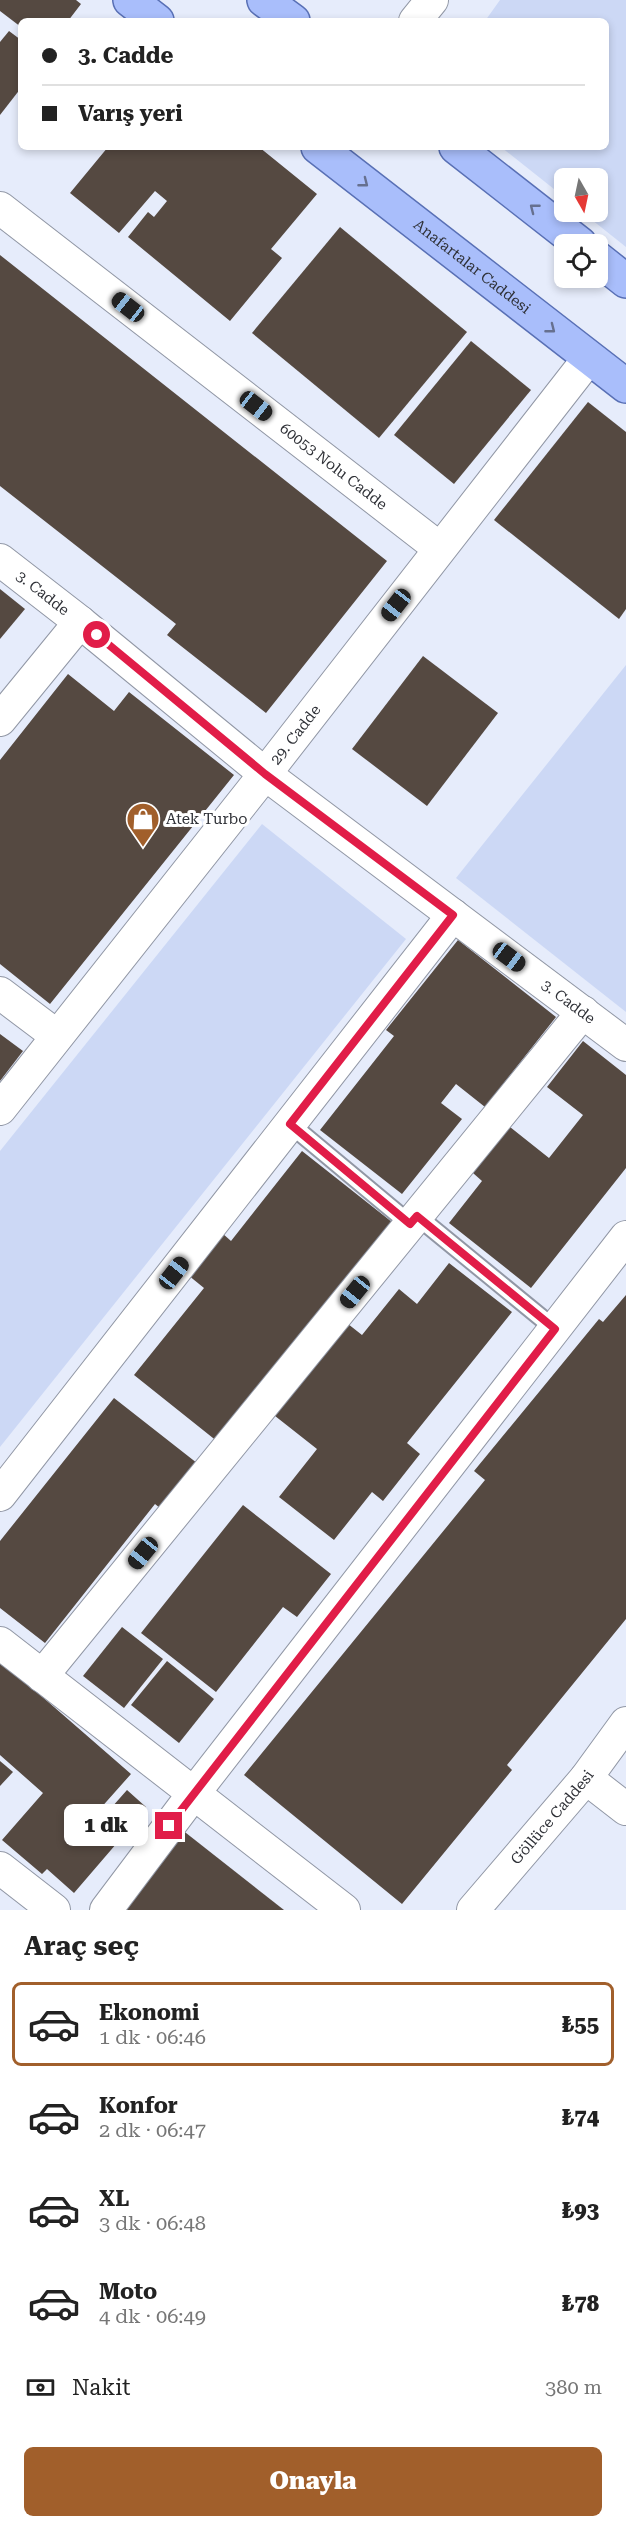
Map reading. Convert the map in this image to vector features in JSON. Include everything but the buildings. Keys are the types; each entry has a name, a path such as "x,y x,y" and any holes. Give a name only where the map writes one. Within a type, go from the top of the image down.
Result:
{"main road":[{"path":"130,0 153,18"},
{"path":"264,0 289,18"},
{"name":"Anafartalar Caddesi","path":"322,150 626,387"},
{"path":"460,150 567,234"},
{"path":"608,267 626,281"}],"street":[{"path":"417,18 432,0"},
{"name":"60053 Nolu Cadde","path":"0,208 439,548"},
{"name":"29. Cadde","path":"0,1109 589,358"},
{"name":"3. Cadde","path":"0,560 80,621 265,774 626,1045"},
{"path":"0,720 80,621"},
{"path":"0,1495 453,915"},
{"path":"0,993 57,1036"},
{"path":"42,1676 583,1012"},
{"path":"106,1910 194,1793 626,1237"},
{"path":"0,1643 344,1910"},
{"name":"Göllüce Caddesi","path":"473,1910 586,1778 626,1723"},
{"path":"586,1778 626,1809"},
{"path":"0,1868 54,1910"}],"lane":[{"path":"290,1124 555,1329"}],"shaded area":[{"path":"500,0 626,0 626,247 595,222 608,222 608,168 554,168 554,189 505,150 609,150 609,18 487,18"},
{"path":"626,665 626,1012 456,878"},
{"path":"262,824 406,939 0,1447 0,1151"}],"place":[{"name":"Atek Turbo","path":"143,848"}],"route":[{"path":"97,635 265,774 453,915 290,1124 410,1224 417,1216 555,1329 169,1826"}]}
